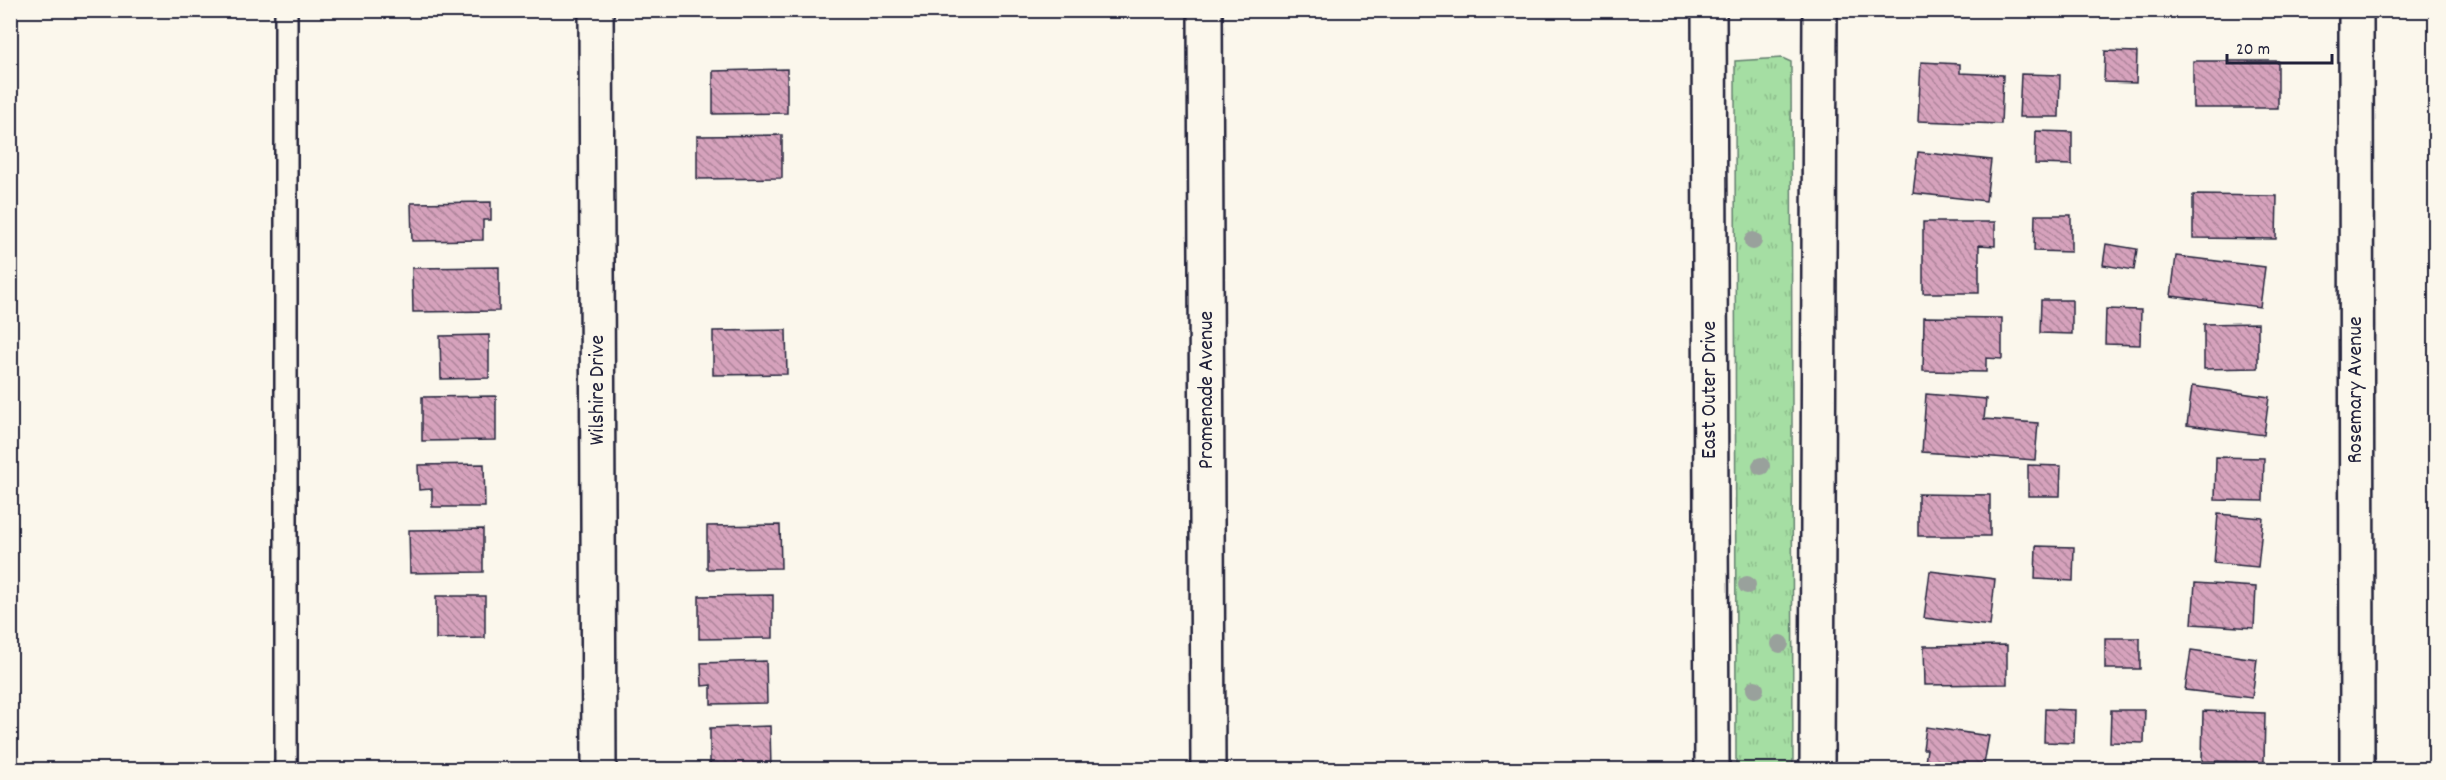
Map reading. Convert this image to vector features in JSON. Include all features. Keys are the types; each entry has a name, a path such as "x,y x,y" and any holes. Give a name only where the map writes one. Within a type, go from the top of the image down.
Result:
{"street":[{"name":"Wilshire Drive","path":"596,10 599,770"},
{"name":"Promenade Avenue","path":"1205,10 1208,770"},
{"name":"East Outer Drive","path":"1709,10 1712,770"},
{"path":"1817,770 1820,10"},
{"name":"Rosemary Avenue","path":"2356,10 2357,770"}],"lane":[{"path":"286,10 286,770"}],"green space":[{"path":"1782,58 1791,62 1793,769 1736,769 1735,61"}],"building":[{"path":"2105,51 2137,52 2136,83 2104,82"},
{"path":"2193,61 2278,61 2278,108 2193,108"},
{"path":"1921,62 1960,64 1960,73 2003,75 2001,124 1918,121"},
{"path":"787,69 787,113 713,114 713,71"},
{"path":"2021,74 2060,75 2059,117 2019,117"},
{"path":"2036,131 2072,132 2072,165 2035,164"},
{"path":"782,135 782,178 697,179 697,136"},
{"path":"1918,152 1991,160 1986,201 1913,193"},
{"path":"2193,195 2277,196 2276,239 2193,238"},
{"path":"491,202 491,220 483,220 483,240 412,241 411,203"},
{"path":"2035,215 2071,215 2071,252 2034,251"},
{"path":"1923,222 1995,222 1995,246 1979,245 1979,293 1923,293"},
{"path":"2106,244 2137,249 2134,270 2103,265"},
{"path":"2176,256 2265,267 2260,307 2171,296"},
{"path":"499,267 499,311 413,312 412,268"},
{"path":"2041,300 2072,300 2072,334 2040,333"},
{"path":"2106,309 2141,310 2140,345 2105,344"},
{"path":"1924,317 2002,318 2002,359 1986,358 1986,372 1923,371"},
{"path":"2258,323 2258,368 2204,369 2204,324"},
{"path":"786,330 787,374 713,375 713,331"},
{"path":"489,335 489,378 441,379 440,336"},
{"path":"2192,386 2269,397 2264,435 2187,425"},
{"path":"1926,394 1986,399 1984,419 2038,423 2035,460 1922,452"},
{"path":"496,396 496,440 422,441 422,397"},
{"path":"2216,457 2264,458 2263,501 2215,500"},
{"path":"484,464 485,507 432,507 432,489 419,490 418,465"},
{"path":"2028,465 2061,466 2060,496 2028,496"},
{"path":"1918,494 1990,495 1990,536 1918,536"},
{"path":"2218,514 2263,518 2258,567 2214,563"},
{"path":"780,525 781,568 707,569 707,526"},
{"path":"483,529 483,572 410,573 409,530"},
{"path":"2036,546 2074,547 2073,581 2035,579"},
{"path":"1930,571 1995,579 1990,626 1924,618"},
{"path":"2195,583 2256,587 2254,628 2192,624"},
{"path":"773,595 773,638 699,639 699,596"},
{"path":"436,596 485,596 485,638 436,639"},
{"path":"2105,638 2140,638 2140,669 2105,669"},
{"path":"2007,645 2007,684 1925,685 1924,646"},
{"path":"2191,650 2257,659 2252,698 2185,690"},
{"path":"766,661 767,703 711,704 711,685 702,686 701,663"},
{"path":"2045,709 2075,710 2074,743 2044,742"},
{"path":"2111,710 2145,710 2144,743 2110,742"},
{"path":"2203,711 2265,713 2264,762 2202,761"},
{"path":"770,726 771,769 710,770 710,728"},
{"path":"1926,727 1989,736 1983,770 1924,769 1927,749 1923,749"},
{"path":"2109,764 2142,769 2142,770 2108,770"}]}
